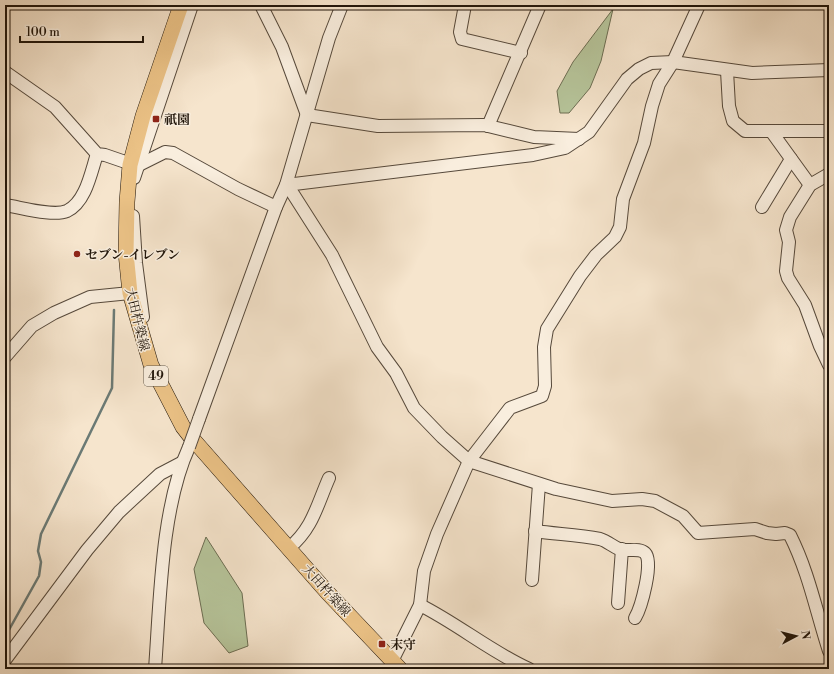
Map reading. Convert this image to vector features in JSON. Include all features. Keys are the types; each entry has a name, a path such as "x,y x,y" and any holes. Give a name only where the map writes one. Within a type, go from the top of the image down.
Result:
{"main road":[{"name":"大田杵築線","path":"181,5 145,109 127,202 126,246 130,293 151,365 183,427 290,547 327,592 398,664"}],"street":[{"path":"192,5 149,137 134,165 131,202 142,311 149,340 163,380 193,432 284,534 290,547 309,528 330,478"},
{"path":"261,5 282,47 307,115"},
{"path":"155,669 167,534 176,482 181,463 189,447 276,207 287,185 330,38 342,5"},
{"path":"465,5 460,32 462,39 521,53"},
{"path":"488,126 521,53 540,5"},
{"path":"398,664 420,605 424,571 436,534 469,461 510,408 542,396 545,386 544,347 547,329 580,276 596,255 615,237 620,227 623,199 644,143 652,106 659,84 673,62 699,5"},
{"path":"287,185 533,155 565,148 589,132 627,79 639,69 651,63 673,62 728,71 752,73 829,70"},
{"path":"728,71 730,106 733,122 745,131 829,131"},
{"path":"5,72 55,107 97,154 105,155 134,165 165,152 173,153 276,207"},
{"path":"307,115 378,126 458,124 488,126 534,137 579,139"},
{"path":"771,131 810,184"},
{"path":"5,205 53,213 66,211 74,206 82,194 97,154"},
{"path":"762,207 791,159"},
{"path":"829,174 810,184 790,217 786,230 789,242 786,271 788,278 805,305 820,346 829,365"},
{"path":"287,185 332,255 378,347 396,373 414,408 442,437 469,461 556,489 612,501 642,499 655,501 682,516 698,532 749,529 776,534 785,533 790,535 809,579 818,617 829,651"},
{"path":"5,357 32,326 54,313 90,297 130,293"},
{"path":"5,660 87,550 119,512 160,474 181,463"},
{"path":"532,580 539,484"},
{"path":"535,531 601,540 622,549 642,551 647,555 648,562 646,584 638,613 635,618"},
{"path":"618,604 622,549"},
{"path":"420,605 460,628 497,653 529,669"}],"green space":[{"path":"613,9 601,61 590,88 569,113 560,113 557,91 573,62"},
{"path":"206,537 242,593 248,646 229,653 204,623 194,569"}],"waterway":[{"path":"5,637 39,576 41,562 38,551 41,534 112,388 114,310"}],"place":[{"name":"祇園","path":"156,119"},
{"name":"セブン-イレブン","path":"77,254"},
{"name":"末守","path":"382,644"}]}
